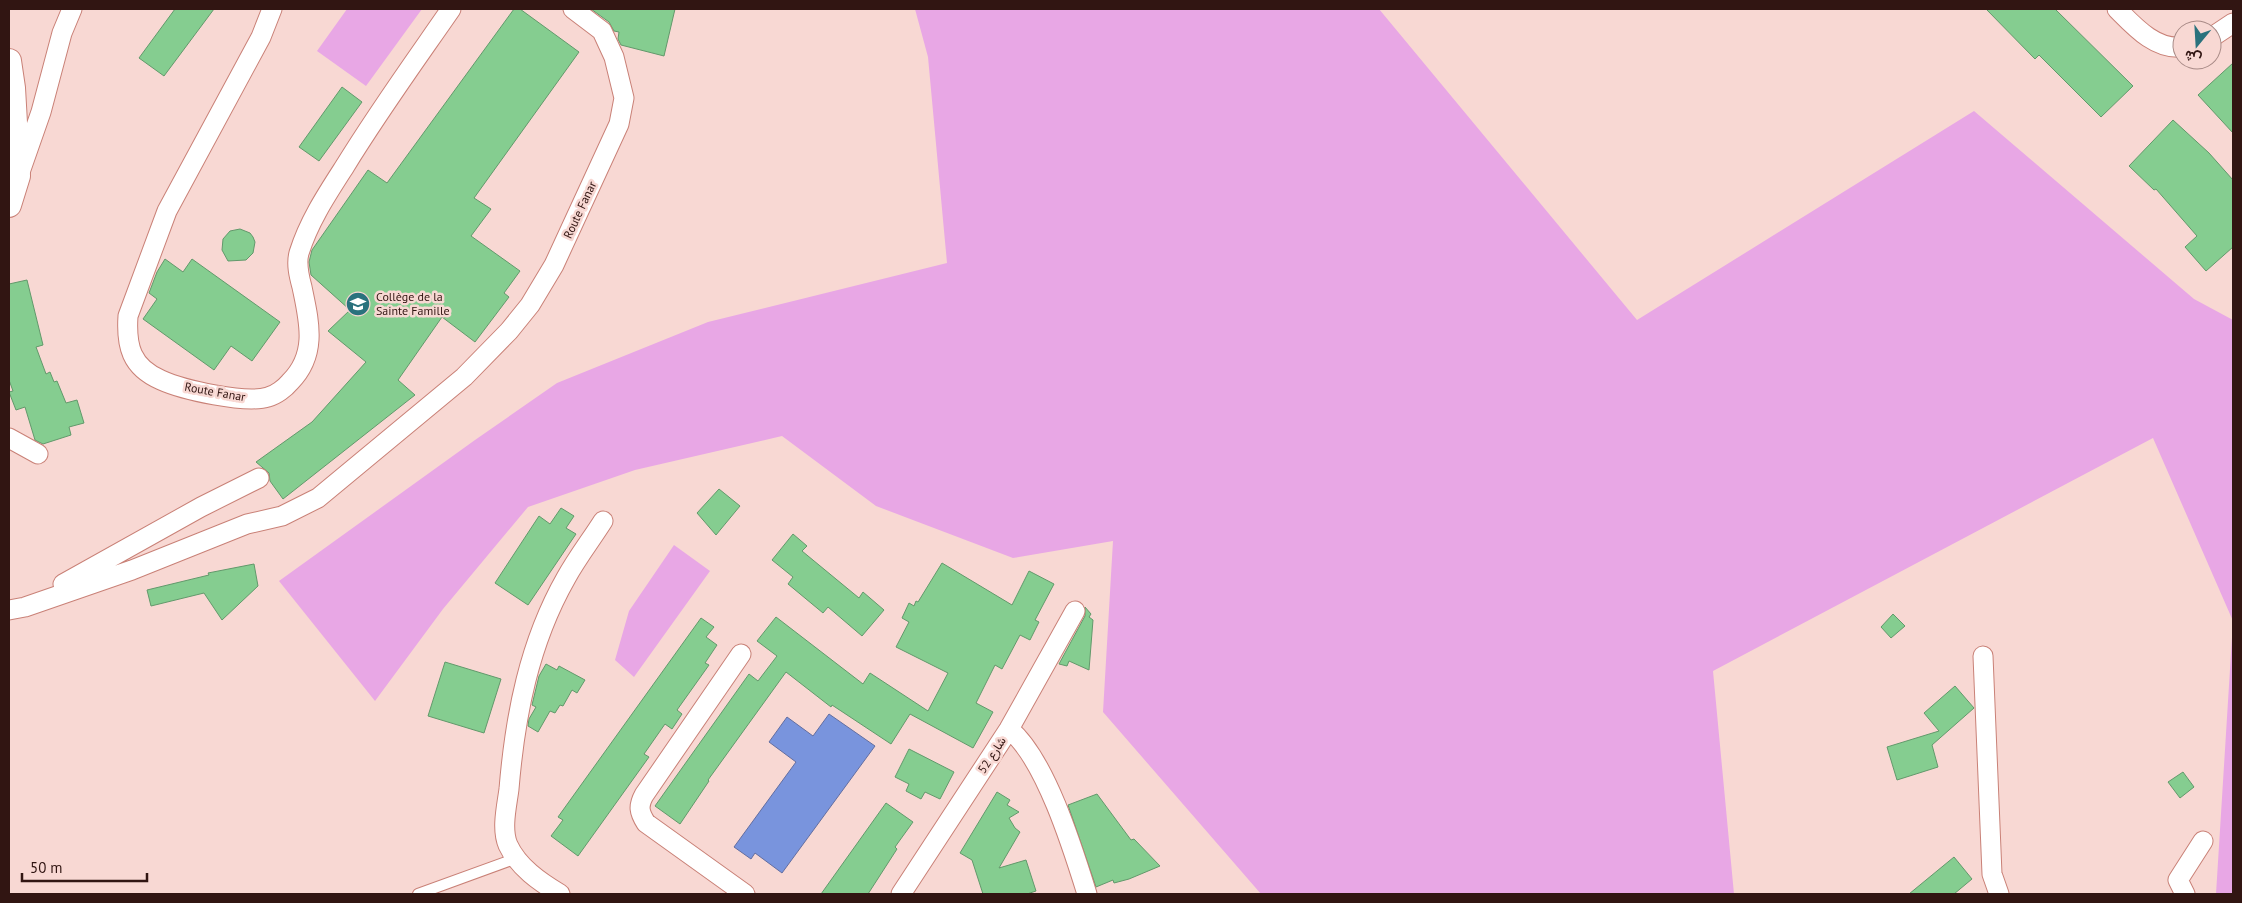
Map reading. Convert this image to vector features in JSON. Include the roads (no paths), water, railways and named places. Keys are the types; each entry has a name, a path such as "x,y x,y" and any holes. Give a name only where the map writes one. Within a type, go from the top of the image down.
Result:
{"street":[{"path":"9,205 41,112 62,33 72,9"},
{"name":"Route Fanar","path":"272,9 261,37 167,211 128,316 127,333 130,348 136,363 148,375 167,383 243,399 273,396 288,384 305,362 310,336 298,259 305,234 314,215 366,131 451,9"},
{"name":"Route Fanar","path":"17,609 140,567 247,524 282,516 318,498 464,377 509,331 530,305 554,265 619,124 624,98 614,57 602,31 573,9"},
{"path":"2117,9 2142,33 2158,43 2172,45"},
{"path":"2222,30 2233,23"},
{"path":"9,61 13,88 18,176"},
{"path":"9,438 38,454"},
{"name":"Route Fanar","path":"17,609 200,507 259,478"},
{"path":"560,894 529,872 516,858 508,844 505,829 513,744 526,678 546,619 566,578 603,521"},
{"name":"شارع 52","path":"901,894 1009,729 1075,611"},
{"path":"741,654 644,795 639,806 641,815 646,823 745,894"},
{"path":"1983,656 1992,874 1999,894"},
{"path":"1009,729 1028,748 1043,777 1076,858 1087,894"},
{"path":"2185,894 2178,880 2202,842"}],"lane":[{"path":"418,894 516,858"}],"water":[{"path":"829,714 875,746 782,873 755,853 751,859 734,847 796,762 769,742 787,717 813,736"}],"place":[{"name":"Collège de la Sainte Famille","path":"358,304"}]}
